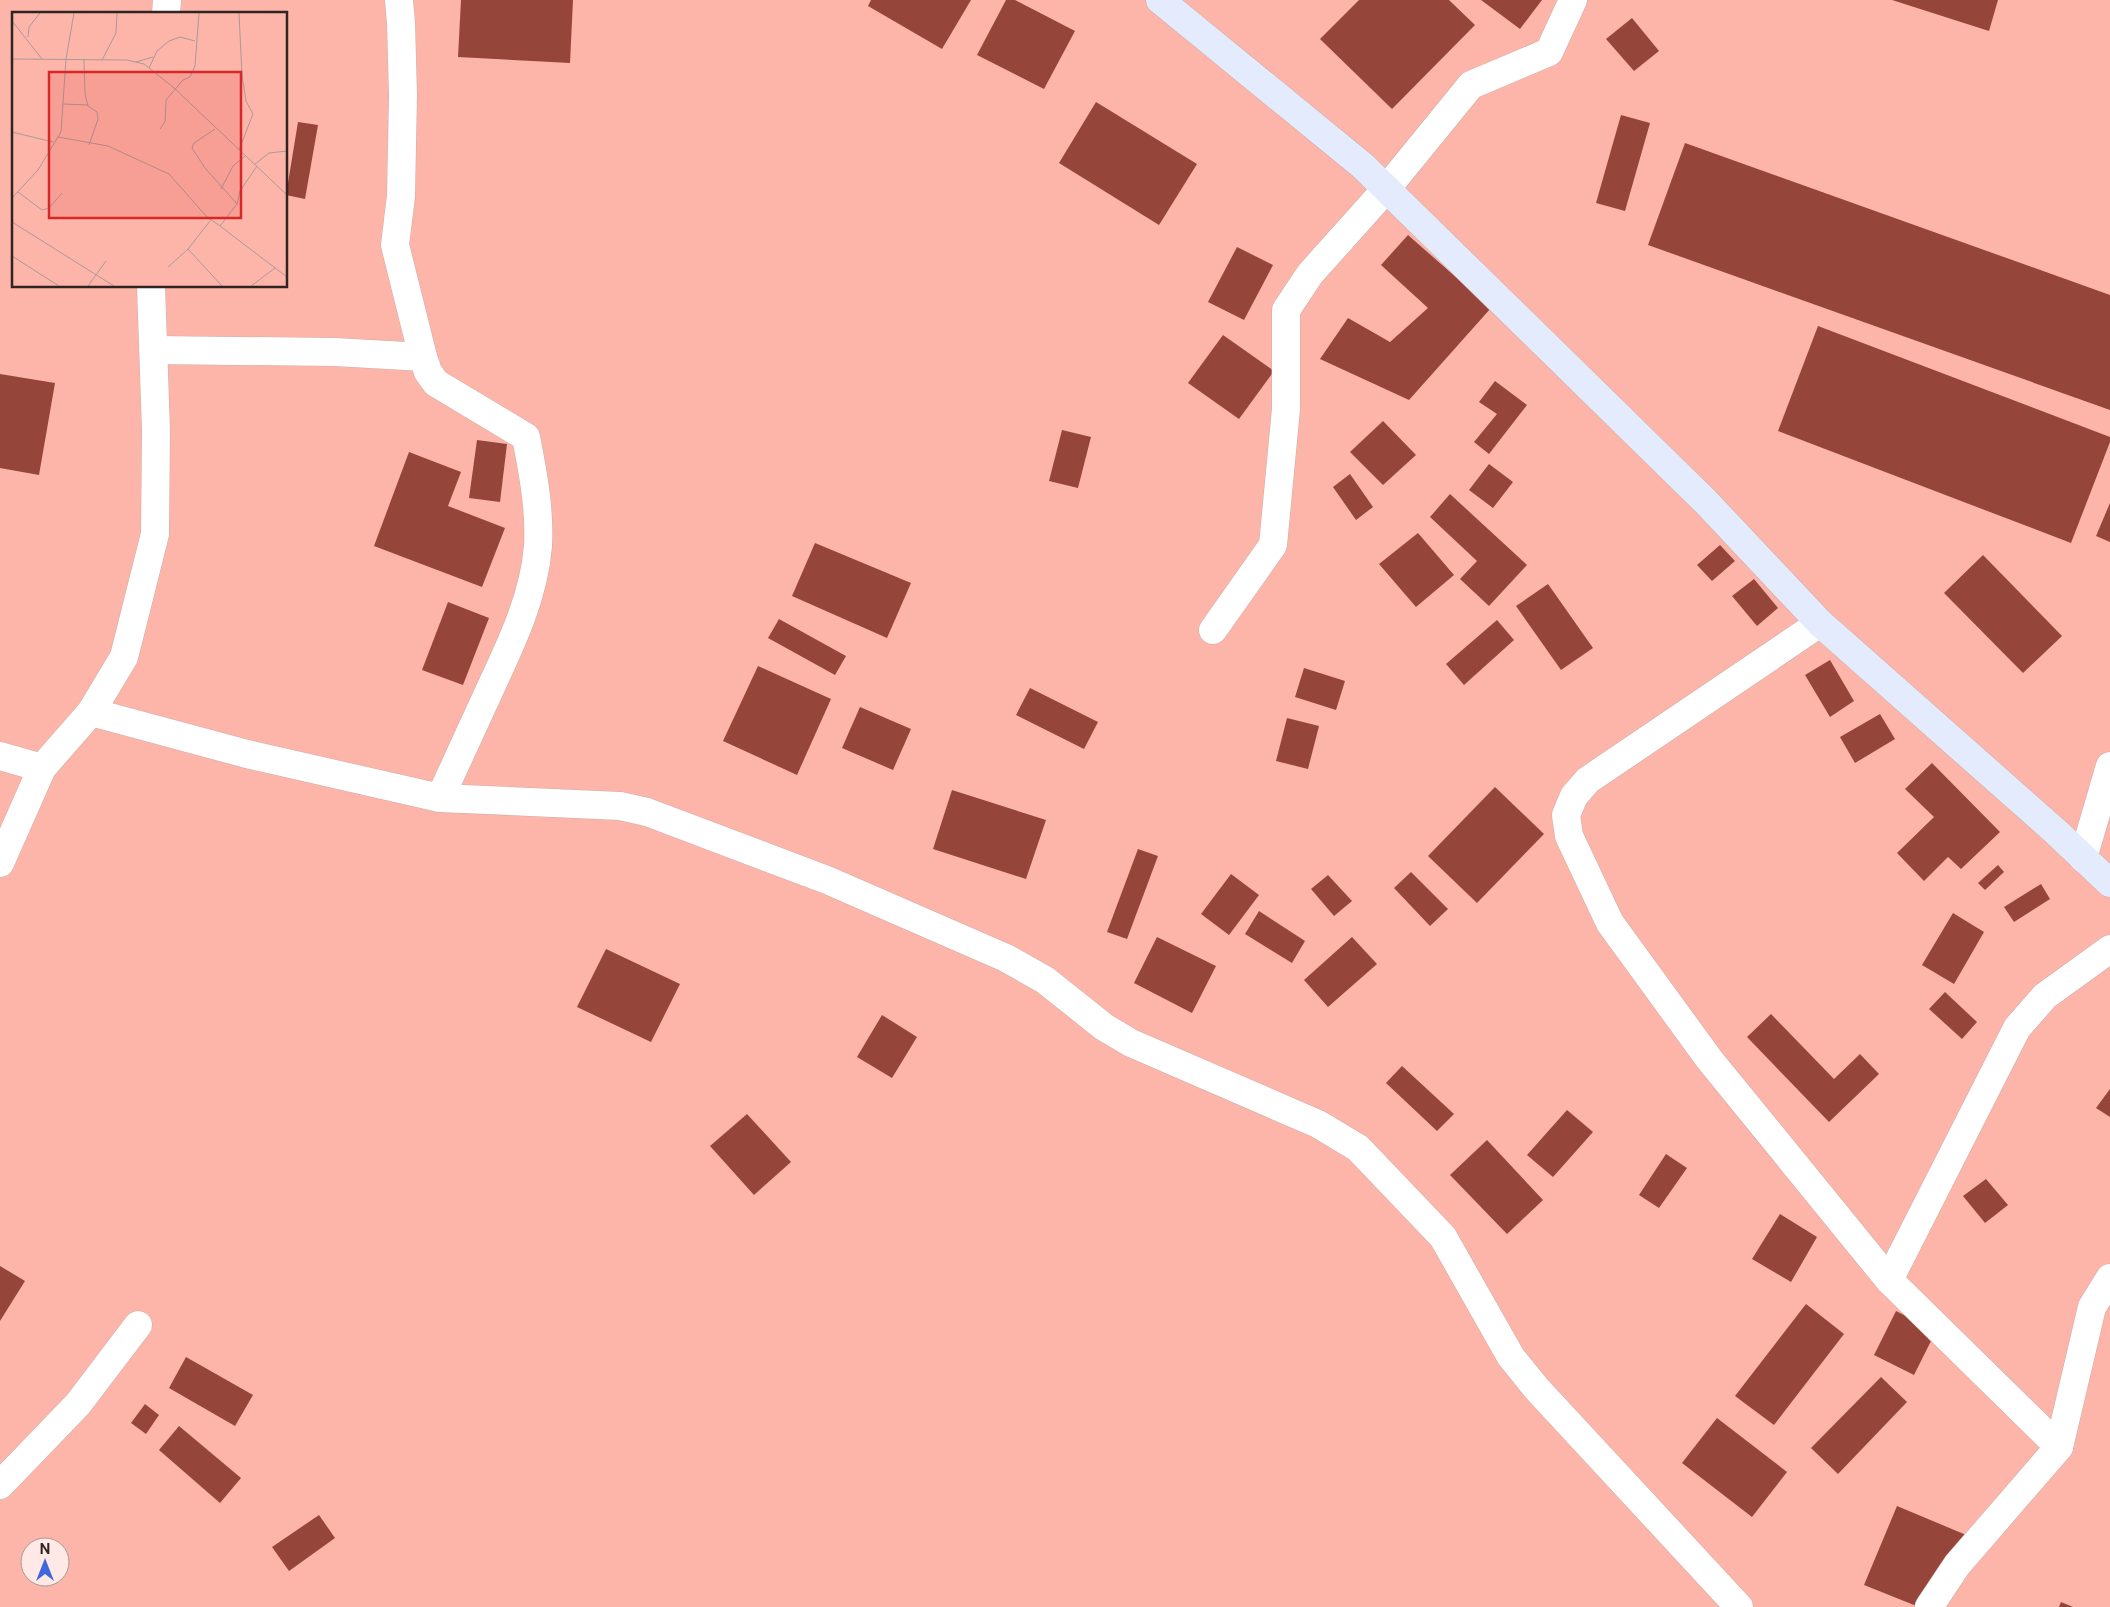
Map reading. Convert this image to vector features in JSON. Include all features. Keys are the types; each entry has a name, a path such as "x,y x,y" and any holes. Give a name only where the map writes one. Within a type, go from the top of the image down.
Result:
{"street":[{"path":"399,0 402,104 401,196 395,245 428,372 436,383 526,437 535,482 538,520 538,548 532,580 519,626 440,798"},
{"path":"1160,0 1363,166 1387,188 1706,502 1820,623 2055,831 2110,883"},
{"path":"1213,630 1273,545 1286,409 1286,310 1310,274 1387,188 1471,85 1549,52 1573,0"},
{"path":"0,863 42,768 92,712 124,657 155,534 152,288"},
{"path":"154,350 335,352 424,357"},
{"path":"1820,623 1588,780 1574,796 1566,815 1569,836 1610,923 1708,1059 1889,1280 2059,1447"},
{"path":"92,712 247,754 440,798 620,806 647,812 827,880 1006,958 1045,980 1104,1027 1131,1043 1318,1124 1358,1148 1443,1238 1511,1357 1537,1389 1739,1607"},
{"path":"0,756 42,768"},
{"path":"2083,858 2110,766"},
{"path":"1889,1280 2017,1028 2045,996 2110,949"},
{"path":"1929,1607 1956,1566 2059,1447 2092,1307 2110,1278"},
{"path":"0,1485 78,1404 138,1325"}],"shaded area":[{"path":"0,0 2110,0 2110,1607 0,1607"}],"building":[{"path":"461,0 573,0 570,63 458,57"},
{"path":"871,0 971,0 942,49 868,6"},
{"path":"1006,0 1015,0 1075,31 1044,89 977,55"},
{"path":"1359,0 1449,0 1475,25 1392,109 1320,39"},
{"path":"1481,0 1542,0 1520,29"},
{"path":"1892,0 1998,0 1989,31"},
{"path":"1632,18 1659,51 1634,71 1606,39"},
{"path":"1096,102 1197,164 1159,225 1059,163"},
{"path":"1621,115 1650,123 1625,211 1596,203"},
{"path":"298,122 318,125 305,199 288,195 288,183"},
{"path":"1685,143 2110,295 2110,410 1648,245"},
{"path":"1408,235 1491,308 1409,400 1320,359 1348,318 1390,342 1428,308 1381,265"},
{"path":"1237,247 1273,265 1244,320 1208,302"},
{"path":"1818,326 2110,437 2110,442 2071,543 1778,431"},
{"path":"1223,335 1274,371 1239,419 1188,383"},
{"path":"0,374 55,383 39,475 0,468"},
{"path":"1495,381 1527,405 1489,454 1474,442 1497,414 1479,402"},
{"path":"1383,421 1416,455 1383,485 1350,452"},
{"path":"1062,430 1091,437 1078,488 1049,481"},
{"path":"477,440 507,444 500,502 469,498"},
{"path":"409,452 461,472 448,506 505,528 482,587 374,546"},
{"path":"1489,464 1513,482 1493,508 1469,490"},
{"path":"1350,474 1373,507 1356,520 1333,487"},
{"path":"1450,494 1527,565 1489,606 1460,579 1477,561 1430,517"},
{"path":"2110,503 2110,542 2096,536"},
{"path":"1418,533 1454,575 1416,607 1379,564"},
{"path":"815,543 911,583 887,638 792,596"},
{"path":"1720,545 1735,561 1712,581 1697,565"},
{"path":"1983,555 2062,636 2023,673 1944,593"},
{"path":"1754,579 1778,608 1757,626 1732,596"},
{"path":"1548,584 1593,648 1561,670 1516,606"},
{"path":"448,602 489,618 463,685 422,670"},
{"path":"779,619 846,656 835,675 768,638"},
{"path":"1497,620 1514,640 1464,685 1446,664"},
{"path":"1830,660 1854,701 1830,717 1805,675"},
{"path":"758,666 831,699 797,775 723,741"},
{"path":"1304,668 1345,681 1336,710 1295,697"},
{"path":"1030,688 1098,722 1084,749 1016,715"},
{"path":"860,707 911,729 893,770 842,748"},
{"path":"1880,714 1895,739 1855,763 1840,737"},
{"path":"1287,718 1319,726 1308,769 1276,761"},
{"path":"1932,763 2000,832 1961,869 1948,857 1924,881 1897,853 1934,817 1905,789"},
{"path":"1495,787 1544,834 1477,903 1428,856"},
{"path":"952,790 1046,820 1026,879 933,849"},
{"path":"1138,849 1158,856 1127,939 1107,932"},
{"path":"1998,865 2004,872 1985,890 1978,883"},
{"path":"1411,872 1448,909 1430,926 1394,888"},
{"path":"1231,874 1259,895 1229,935 1201,914"},
{"path":"1328,875 1352,901 1334,916 1311,889"},
{"path":"2041,884 2050,899 2014,922 2004,907"},
{"path":"1259,911 1305,941 1292,963 1245,934"},
{"path":"1953,913 1984,932 1954,984 1922,965"},
{"path":"1157,937 1216,966 1192,1013 1134,983"},
{"path":"1352,937 1377,964 1328,1007 1304,980"},
{"path":"606,949 680,984 651,1042 577,1007"},
{"path":"1945,992 1977,1022 1962,1039 1929,1009"},
{"path":"1771,1014 1834,1079 1860,1054 1879,1074 1829,1122 1747,1037"},
{"path":"882,1015 917,1037 892,1078 857,1057"},
{"path":"1402,1066 1454,1114 1437,1131 1386,1083"},
{"path":"2110,1089 2110,1117 2096,1108"},
{"path":"1567,1110 1593,1132 1553,1177 1527,1155"},
{"path":"747,1114 791,1162 754,1195 710,1146"},
{"path":"1487,1140 1543,1200 1507,1234 1450,1175"},
{"path":"1666,1154 1687,1168 1659,1208 1639,1195"},
{"path":"1986,1179 2008,1205 1985,1223 1963,1196"},
{"path":"1780,1214 1817,1237 1791,1282 1752,1259"},
{"path":"0,1266 25,1281 0,1321"},
{"path":"1806,1304 1844,1334 1774,1425 1735,1396"},
{"path":"1896,1311 1936,1331 1914,1375 1874,1355"},
{"path":"186,1357 253,1395 235,1426 169,1388"},
{"path":"1881,1377 1907,1402 1838,1474 1811,1448"},
{"path":"145,1404 159,1415 146,1434 131,1423"},
{"path":"1717,1418 1787,1472 1752,1517 1682,1463"},
{"path":"179,1426 241,1478 220,1503 159,1450"},
{"path":"1897,1506 1971,1537 1919,1607 1864,1585"},
{"path":"319,1515 335,1538 289,1571 272,1547"},
{"path":"2061,1602 2073,1607 2059,1607"}]}
